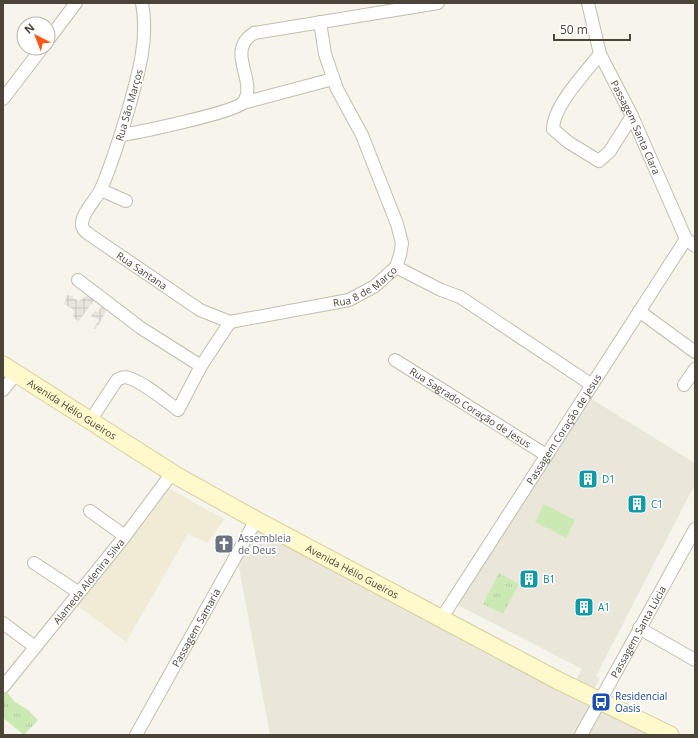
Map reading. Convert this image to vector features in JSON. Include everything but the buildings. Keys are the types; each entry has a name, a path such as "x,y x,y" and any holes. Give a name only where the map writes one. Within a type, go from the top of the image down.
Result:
{"main road":[{"name":"Avenida Hélio Gueiros","path":"9,370 172,473 256,520 598,701 667,734"}],"street":[{"path":"56,29 76,3"},
{"name":"Rua São Marços","path":"93,202 101,190 121,135 140,67 144,30 142,3"},
{"path":"243,102 247,90 241,58 242,48 247,38 254,33 438,3"},
{"name":"Passagem Santa Clara","path":"588,3 600,54 632,116 691,242"},
{"path":"320,22 325,54 333,79 341,99 362,135 397,224 402,243 396,267"},
{"path":"600,54 563,104 553,121 553,129 568,142 598,161 610,151 632,116"},
{"path":"3,99 36,56"},
{"path":"121,135 226,110 243,102 333,79"},
{"path":"101,190 126,201"},
{"name":"Rua Santana","path":"93,202 82,221 83,229 86,232 200,310 230,322"},
{"name":"Passagem Coração de Jesus","path":"442,619 639,312 691,242"},
{"name":"Rua 8 de Março","path":"230,322 349,300 375,286 396,267 441,290 460,297 592,385"},
{"path":"78,280 141,328 201,366"},
{"path":"639,312 695,352"},
{"path":"90,421 117,380 123,377 128,377 148,389 178,410 201,366 230,322"},
{"name":"Rua Sagrado Coração de Jesus","path":"395,360 546,455"},
{"path":"684,384 695,369"},
{"path":"3,390 9,370"},
{"name":"Alameda Aldenira Silva","path":"3,687 124,536 172,473"},
{"path":"90,511 124,536"},
{"name":"Passagem Samaria","path":"136,735 256,520"},
{"name":"Passagem Santa Lúcia","path":"581,735 598,701 695,529"},
{"path":"34,563 78,592"},
{"path":"3,623 35,647"},
{"path":"639,628 695,660"}],"shaded area":[{"path":"67,295 73,296 73,298 79,301 88,295 95,299 78,322 73,316 74,310 64,304"},
{"path":"103,305 107,310 96,329 93,329 99,320 91,316 95,311 98,312"},
{"path":"585,395 695,463 695,484 596,676 600,678 590,696 670,735 270,735 237,556 256,520 572,687 582,669 452,602"},
{"path":"166,487 224,519 208,543 188,534 126,642 77,605"}],"green space":[{"path":"544,504 575,520 566,538 535,522"},
{"path":"499,573 519,584 503,614 483,604"},
{"path":"5,690 15,702 28,710 38,720 24,735 3,718 3,693"}],"place":[{"name":"D1","path":"588,479"},
{"name":"C1","path":"637,504"},
{"name":"Assembleia de Deus","path":"224,544"},
{"name":"B1","path":"529,579"},
{"name":"A1","path":"584,607"},
{"name":"Residencial Oasis","path":"601,702"}]}
